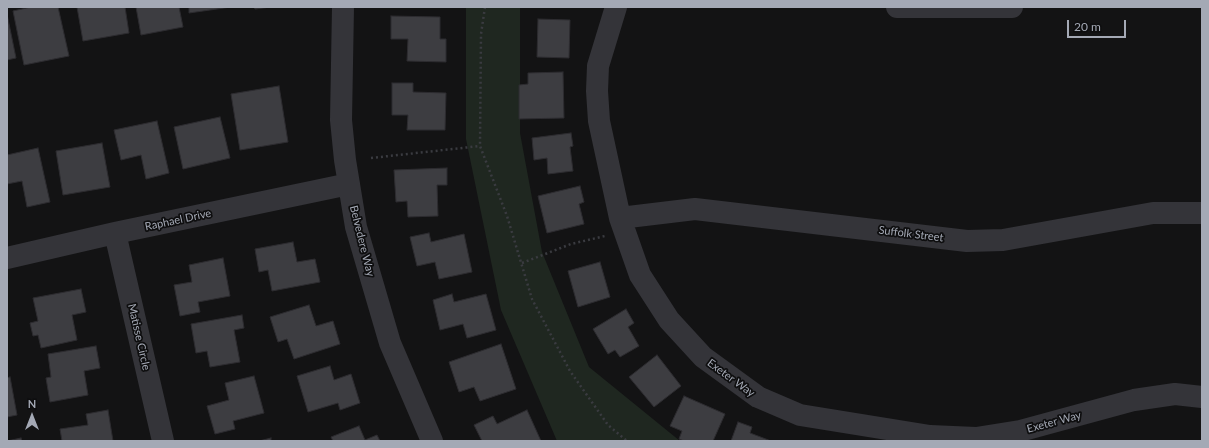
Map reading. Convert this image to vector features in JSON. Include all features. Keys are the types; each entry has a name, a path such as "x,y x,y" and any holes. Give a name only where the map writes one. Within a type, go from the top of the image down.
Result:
{"street":[{"name":"Belvedere Way","path":"343,7 341,120 356,227 390,343 432,441"},
{"name":"Exeter Way","path":"616,7 598,66 597,91 599,121 614,226 640,275 669,320 703,357 758,397 800,415 930,436 976,438 1020,432 1134,400 1174,394 1202,397"},
{"path":"896,7 1012,7"},
{"name":"Raphael Drive","path":"7,258 115,233 349,184"},
{"name":"Suffolk Street","path":"614,226 695,209 967,241 1003,240 1153,213 1202,213"},
{"name":"Matisse Circle","path":"115,233 163,441"}],"path":[{"path":"485,7 481,34 480,146 507,216 532,299 570,371 608,425 627,441"},
{"path":"371,158 480,146"},
{"path":"522,264 614,226"}],"shaded area":[{"path":"466,7 520,7 520,133 542,252 589,367 680,441 557,441 501,310 466,139"}],"building":[{"path":"31,7 58,7 69,56 24,65 13,11"},
{"path":"77,7 125,7 129,33 83,41"},
{"path":"136,7 179,7 183,27 141,35"},
{"path":"189,7 231,7 189,13"},
{"path":"254,7 271,7 255,9"},
{"path":"7,14 16,58 7,60"},
{"path":"391,16 440,17 440,39 446,39 446,62 407,61 408,39 391,39"},
{"path":"538,19 570,20 569,58 537,57"},
{"path":"563,72 564,118 519,119 519,85 528,84 528,73"},
{"path":"392,83 413,83 413,92 446,93 445,130 407,130 408,115 392,115"},
{"path":"279,86 288,142 240,150 231,94"},
{"path":"220,117 230,158 183,169 174,127"},
{"path":"157,121 169,173 146,179 141,155 121,160 114,130"},
{"path":"571,133 573,146 570,147 573,171 548,174 547,158 534,160 532,138"},
{"path":"102,143 110,187 63,195 56,151"},
{"path":"38,148 50,202 27,207 22,181 7,184 7,155"},
{"path":"447,168 447,185 437,185 438,216 408,217 407,201 396,202 394,170"},
{"path":"580,186 584,202 579,204 584,224 547,233 538,196"},
{"path":"429,233 431,242 464,234 472,272 439,279 435,262 417,266 410,237"},
{"path":"293,242 297,262 315,259 320,282 272,291 268,270 259,272 255,249"},
{"path":"223,258 230,296 198,302 200,312 180,316 174,285 192,282 189,265"},
{"path":"600,262 610,297 578,307 568,271"},
{"path":"81,289 86,312 72,315 77,340 41,348 38,335 33,336 30,323 38,321 33,298"},
{"path":"452,294 454,302 486,294 496,330 467,338 463,324 440,330 433,300"},
{"path":"309,305 316,326 333,321 340,344 294,359 287,339 278,342 270,317"},
{"path":"626,309 634,323 628,327 639,346 620,357 615,350 608,354 593,329"},
{"path":"242,315 244,328 234,330 240,362 210,367 207,351 196,353 191,324"},
{"path":"501,344 516,389 480,401 474,387 459,392 449,362"},
{"path":"96,346 100,368 84,371 88,395 50,402 46,378 51,377 48,354"},
{"path":"657,355 681,386 654,407 629,377"},
{"path":"330,366 334,380 351,374 360,403 340,410 338,403 308,412 297,376"},
{"path":"254,376 264,413 233,421 235,429 215,434 207,406 229,400 225,383"},
{"path":"10,377 17,415 7,417 7,378"},
{"path":"684,396 725,414 713,441 684,441 679,439 682,431 670,426"},
{"path":"108,410 113,441 62,441 60,429 88,425 86,414"},
{"path":"527,410 541,441 482,441 474,425 493,416 497,424"},
{"path":"738,422 752,427 750,433 771,441 731,441"},
{"path":"359,426 365,440 377,435 380,441 333,441 331,437"},
{"path":"21,438 22,441 7,441"},
{"path":"271,438 271,441 259,441"}]}
